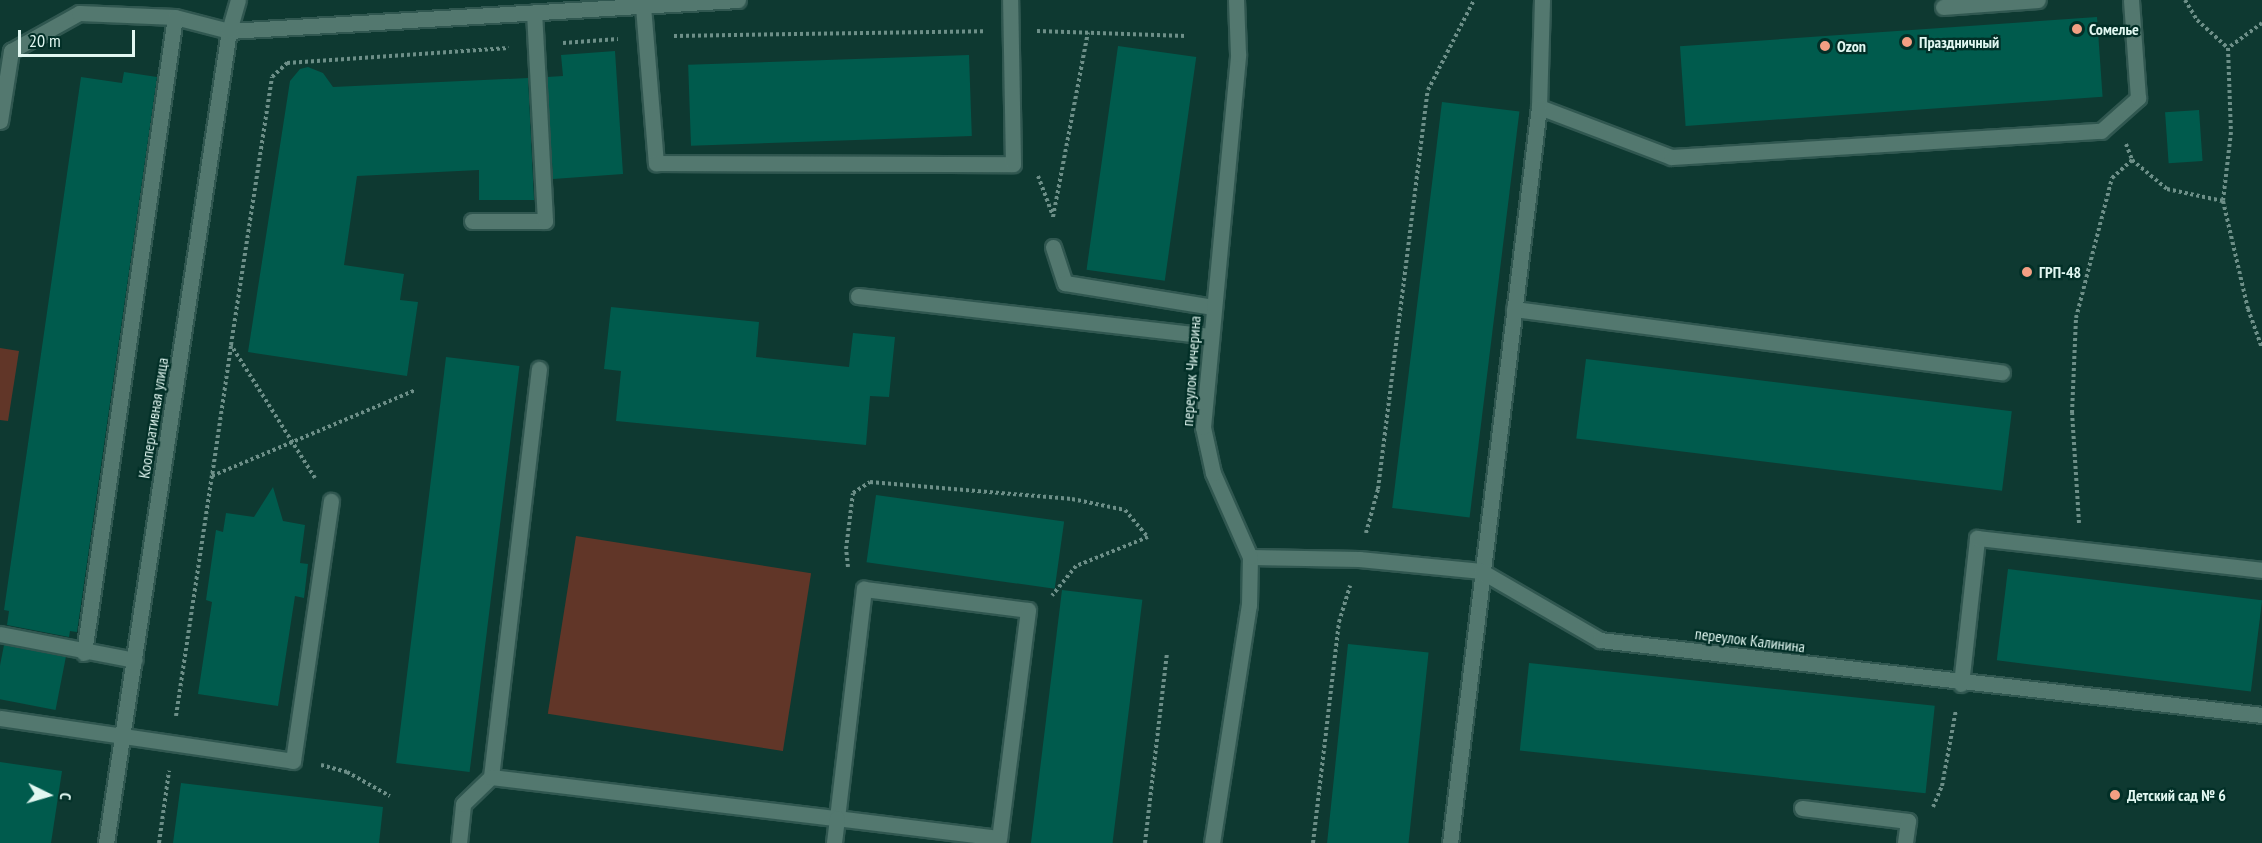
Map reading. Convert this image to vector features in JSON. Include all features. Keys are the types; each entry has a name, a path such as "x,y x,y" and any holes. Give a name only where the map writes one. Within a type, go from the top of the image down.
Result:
{"street":[{"name":"Кооперативная улица","path":"106,843 229,31 238,0"},
{"path":"0,121 6,53 79,13 176,17 229,31 526,8 643,6 738,0"},
{"path":"643,6 656,163 1012,164 1010,0"},
{"name":"переулок Чичерина","path":"1212,843 1249,605 1250,557 1213,473 1203,427 1209,336 1238,54 1236,0"},
{"path":"1450,843 1481,571 1539,107 1542,0"},
{"path":"1943,7 2038,0"},
{"path":"1539,107 1671,157 2102,130 2138,98 2131,0"},
{"path":"472,221 544,221 537,46 526,8"},
{"path":"84,653 176,17"},
{"path":"1053,246 1065,283 1213,307"},
{"path":"858,296 1209,336"},
{"path":"1514,309 2002,372"},
{"path":"459,843 463,804 491,777 539,369"},
{"path":"0,718 293,760 331,501"},
{"path":"1961,684 1977,538 2262,570"},
{"name":"переулок Калинина","path":"1250,557 1359,559 1481,571 1600,640 1961,684 2262,715"},
{"path":"491,777 837,818 999,838 1028,610 864,589 837,818 834,843"},
{"path":"0,634 84,653 135,660"},
{"path":"1802,808 1908,821 1905,843"}],"path":[{"path":"1313,843 1339,622 1378,489 1428,90 1474,0"},
{"path":"2185,0 2197,20 2228,48 2231,132 2223,201 2248,309 2262,348"},
{"path":"2228,48 2262,23"},
{"path":"159,843 272,77 287,63 646,36 1011,31 1186,36"},
{"path":"1053,246 1053,217 1088,32"},
{"path":"2117,117 2132,160 2167,189 2223,201"},
{"path":"1012,164 1021,153 1042,181 1053,217"},
{"path":"2080,550 2072,413 2076,318 2112,178 2132,160"},
{"path":"231,345 331,501"},
{"path":"212,476 416,390"},
{"path":"864,589 849,574 846,549 853,493 870,482 1072,498 1125,510 1148,537 1076,566 1055,594 1028,610"},
{"path":"1145,843 1167,652"},
{"path":"1908,821 1930,815 1942,786 1961,684"},
{"path":"293,760 347,772 390,796"}],"shaded area":[{"path":"0,348 19,351 8,421 0,420"},
{"path":"576,536 811,573 783,751 548,714"}],"building":[{"path":"2097,17 2103,97 1686,126 1680,46"},
{"path":"1118,46 1196,57 1165,281 1087,270"},
{"path":"615,51 623,174 553,179 547,77 563,76 561,55"},
{"path":"969,55 972,136 691,146 688,65"},
{"path":"308,67 323,73 333,87 528,78 534,200 479,200 479,170 357,176 344,265 404,274 400,300 418,302 407,376 248,352 290,81 300,69"},
{"path":"124,72 157,77 77,632 70,631 69,637 7,625 9,611 4,610 81,77 122,83"},
{"path":"1442,102 1519,112 1470,517 1392,508"},
{"path":"2199,110 2203,161 2169,163 2165,112"},
{"path":"611,307 759,322 756,357 849,367 853,333 895,337 889,397 870,396 866,445 616,421 621,371 604,369"},
{"path":"446,357 519,366 470,772 396,763"},
{"path":"1586,359 2012,411 2002,491 1576,438"},
{"path":"273,487 283,521 305,525 300,563 308,564 304,598 295,596 278,706 198,694 212,602 206,600 216,530 223,532 226,513 254,517"},
{"path":"876,495 1064,521 1055,589 867,562"},
{"path":"2008,569 2262,600 2251,692 1997,660"},
{"path":"1062,590 1142,600 1113,843 1031,843"},
{"path":"1348,644 1429,652 1409,843 1327,843"},
{"path":"4,645 66,657 56,710 0,699 0,666"},
{"path":"1529,663 1935,706 1926,793 1520,751"},
{"path":"0,762 62,771 51,843 0,843"},
{"path":"181,783 383,807 379,843 173,843"}],"place":[{"name":"Сомелье","path":"2077,29"},
{"name":"Праздничный","path":"1907,42"},
{"name":"Ozon","path":"1825,46"},
{"name":"ГРП-48","path":"2027,272"},
{"name":"Детский сад № 6","path":"2115,795"}]}
